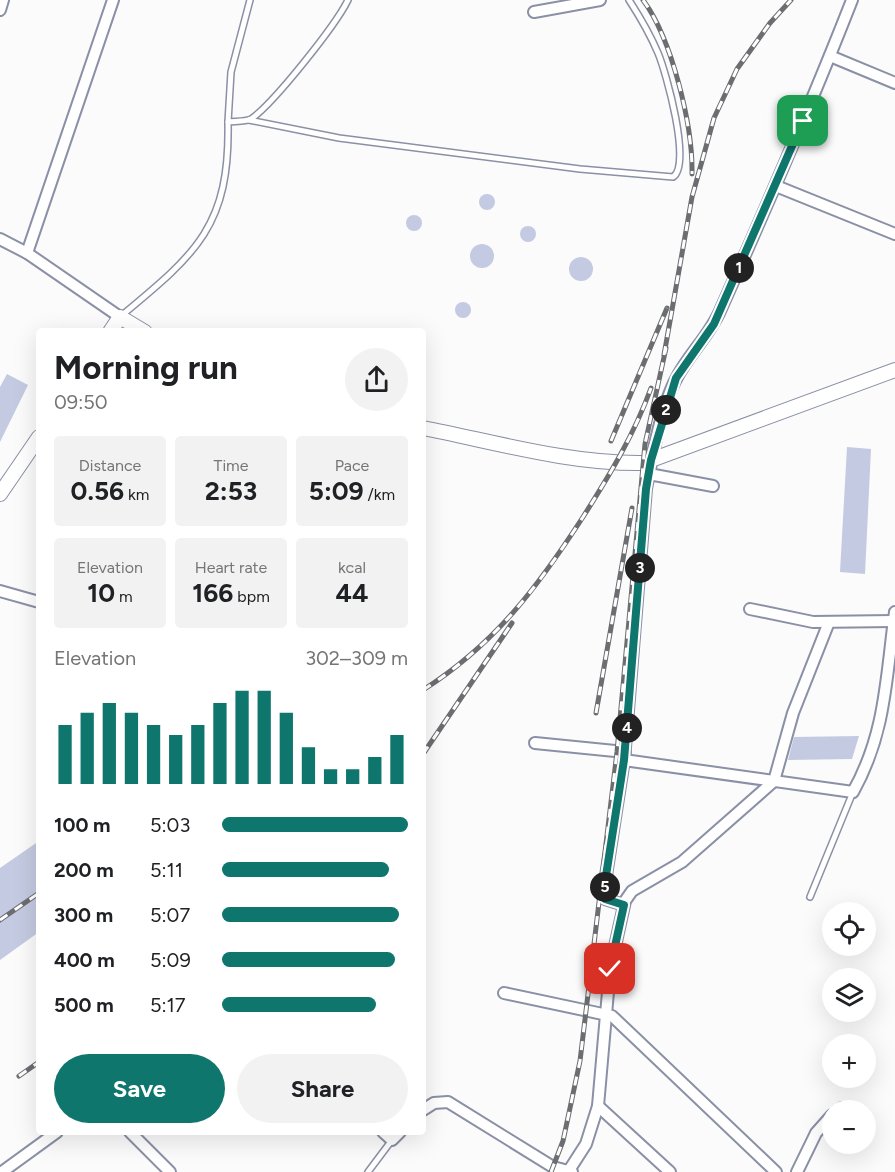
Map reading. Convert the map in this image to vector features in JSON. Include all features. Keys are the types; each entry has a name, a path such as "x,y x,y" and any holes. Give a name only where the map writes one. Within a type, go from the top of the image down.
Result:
{"street":[{"path":"0,10 3,0"},
{"path":"27,253 113,0"},
{"path":"534,12 600,0"},
{"path":"624,905 605,899 603,895 624,756 650,467 676,378 714,324 776,186 852,0"},
{"path":"830,56 895,83"},
{"path":"776,186 895,234"},
{"path":"0,239 27,253 138,328"},
{"path":"113,328 120,317"},
{"path":"650,467 895,370"},
{"path":"426,429 562,456 617,464 643,463 713,486"},
{"path":"0,494 36,441"},
{"path":"0,591 36,601"},
{"path":"535,743 774,782 853,792 868,766 880,730 894,616 813,622 750,609"},
{"path":"426,1106 434,1102 448,1102 553,1167 570,1171 586,1144 598,1106 610,969 624,905 633,891 682,862 774,782 793,713 829,622"},
{"path":"504,993 605,1014 618,1020 691,1093 776,1172"},
{"path":"598,1106 670,1172"},
{"path":"797,1172 816,1133 822,1127"},
{"path":"2,1172 15,1168 54,1135"},
{"path":"133,1135 170,1172"}],"lane":[{"path":"120,317 170,275 203,238 216,215 225,186 231,72 250,0"},
{"path":"249,120 274,97 324,36 348,0"},
{"path":"228,122 249,120 339,138 580,169 673,177 678,172 680,156 670,90 645,25 629,0"},
{"path":"810,897 853,792"},
{"path":"368,1172 392,1135"}],"building":[{"path":"487,194 495,202 487,210 479,202"},
{"path":"414,215 422,223 414,231 406,223"},
{"path":"528,226 536,234 528,242 520,234"},
{"path":"482,244 487,245 493,251 493,261 487,267 482,268 477,267 471,261 470,256 471,251 477,245"},
{"path":"581,257 586,258 592,264 592,274 586,280 581,281 576,280 570,274 569,269 570,264 576,258"},
{"path":"463,302 471,310 463,318 455,310"},
{"path":"7,374 28,385 0,442 0,387"},
{"path":"847,447 871,449 865,574 840,572"},
{"path":"859,736 852,759 788,760 794,737"},
{"path":"36,843 36,934 0,960 0,868"}],"railway":[{"path":"643,0 663,37 679,84 689,132 692,174"},
{"path":"664,355 692,197 714,118 737,69 770,23 791,0"},
{"path":"611,441 667,308"},
{"path":"551,1172 563,1141 580,1061 617,752 645,444 666,348"},
{"path":"426,688 472,654 493,634 549,568 611,471 629,439 651,388"},
{"path":"596,713 632,508"},
{"path":"426,750 512,623"},
{"path":"0,920 36,895"},
{"path":"19,1076 36,1064"}],"route":[{"path":"610,969 624,905 605,899 603,895 624,760 646,489 651,460 676,378 714,324 803,121"}]}
